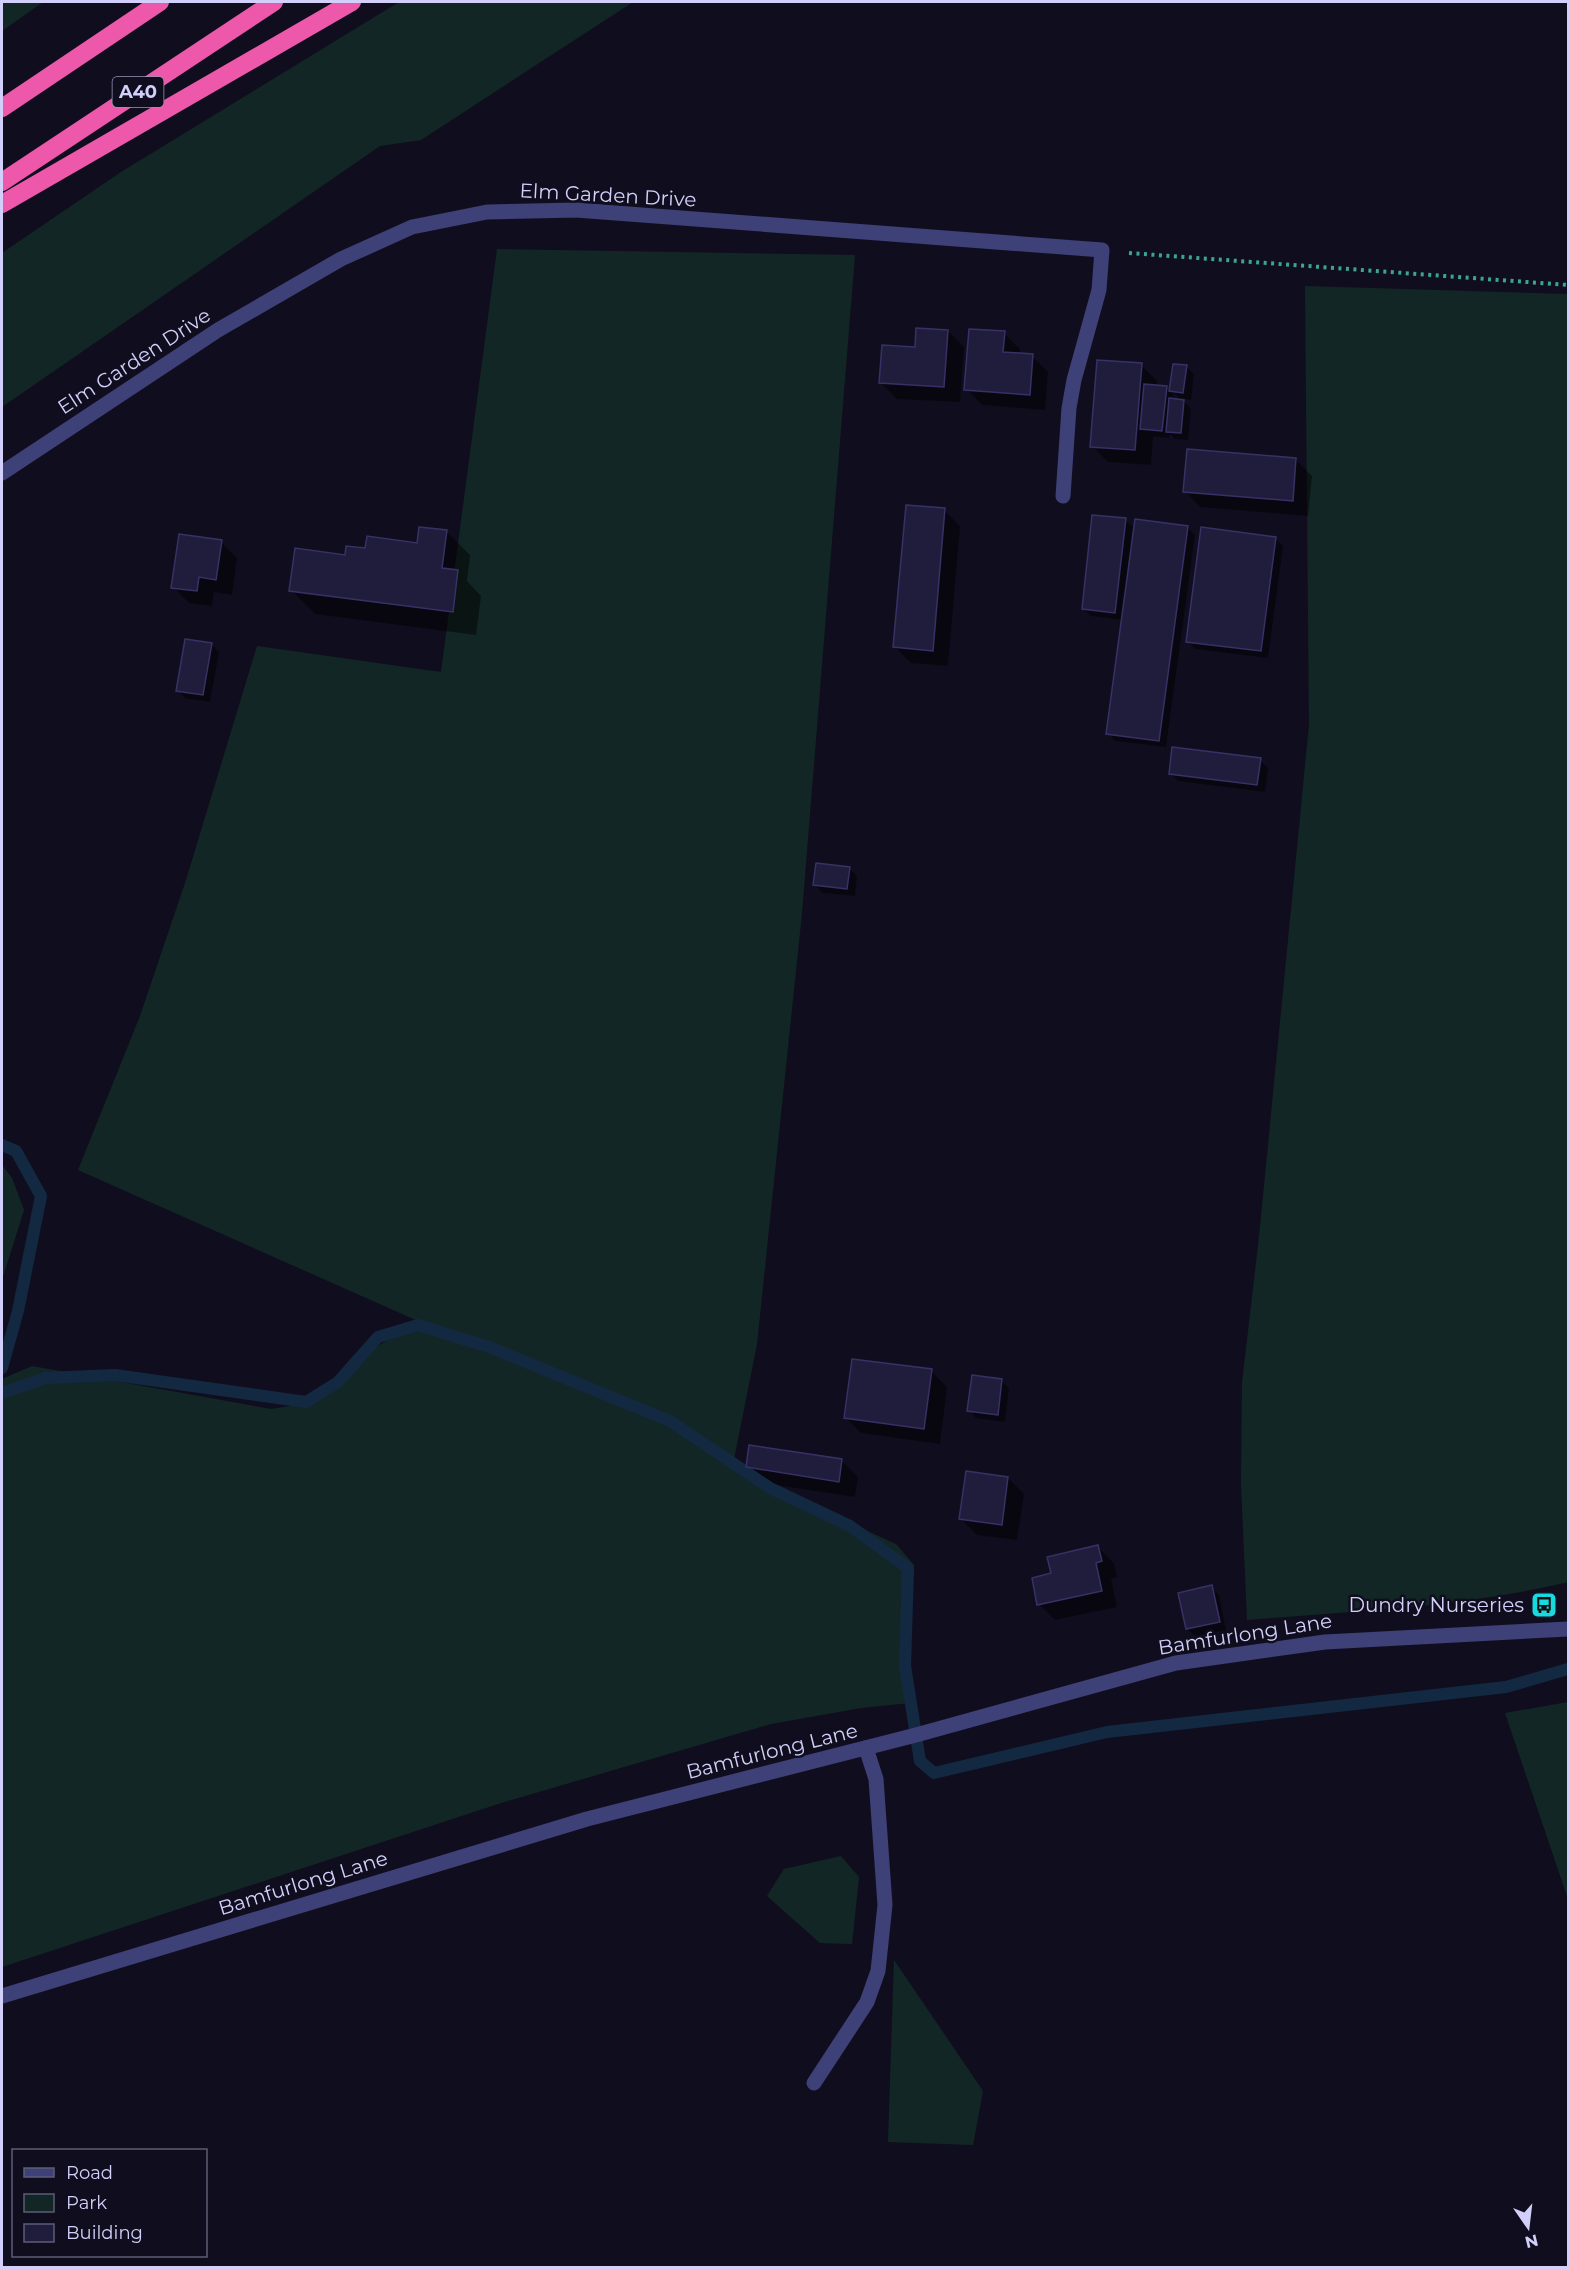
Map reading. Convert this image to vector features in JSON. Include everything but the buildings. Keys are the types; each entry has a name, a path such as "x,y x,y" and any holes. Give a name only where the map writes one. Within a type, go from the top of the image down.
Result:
{"highway":[{"path":"2,108 160,2"},
{"name":"A40","path":"2,182 274,2"},
{"path":"2,204 352,2"}],"street":[{"name":"Elm Garden Drive","path":"2,473 218,330 341,259 412,227 487,212 576,210 1102,250"},
{"path":"1062,496 1069,408 1074,380 1099,290 1102,250"},
{"name":"Bamfurlong Lane","path":"2,1996 587,1819 866,1748 1176,1663 1325,1642 1569,1629"},
{"path":"814,2083 867,2001 878,1971 885,1905 876,1779 866,1748"}],"path":[{"path":"1102,250 1569,285"}],"green space":[{"path":"2,2 43,2 2,31"},
{"path":"399,2 633,2 421,140 380,146 2,407 2,253 121,172"},
{"path":"497,249 855,255 802,913 757,1344 732,1469 896,1544 914,1565 905,1666 910,1703 861,1708 771,1724 501,1803 2,1967 2,1379 32,1366 271,1409 316,1402 349,1364 418,1321 78,1170 140,1016 186,880 257,646 441,672"},
{"path":"1305,286 1568,294 1568,1582 1449,1603 1247,1620 1241,1483 1242,1383 1259,1237 1309,725"},
{"path":"2,1165 12,1178 24,1210 2,1280"},
{"path":"1568,1702 1568,1899 1505,1713"},
{"path":"841,1856 859,1877 852,1944 820,1943 767,1896 784,1869"},
{"path":"894,1960 983,2091 973,2145 888,2142"}],"waterway":[{"path":"2,1145 16,1151 41,1196 18,1311 2,1368"},
{"path":"2,1393 46,1378 115,1375 306,1402 338,1382 378,1337 418,1325 489,1347 670,1421 770,1488 850,1526 908,1568 905,1666 920,1761 934,1773 1107,1732 1506,1687 1568,1669"}],"place":[{"name":"Dundry Nurseries","path":"1544,1605"}]}
